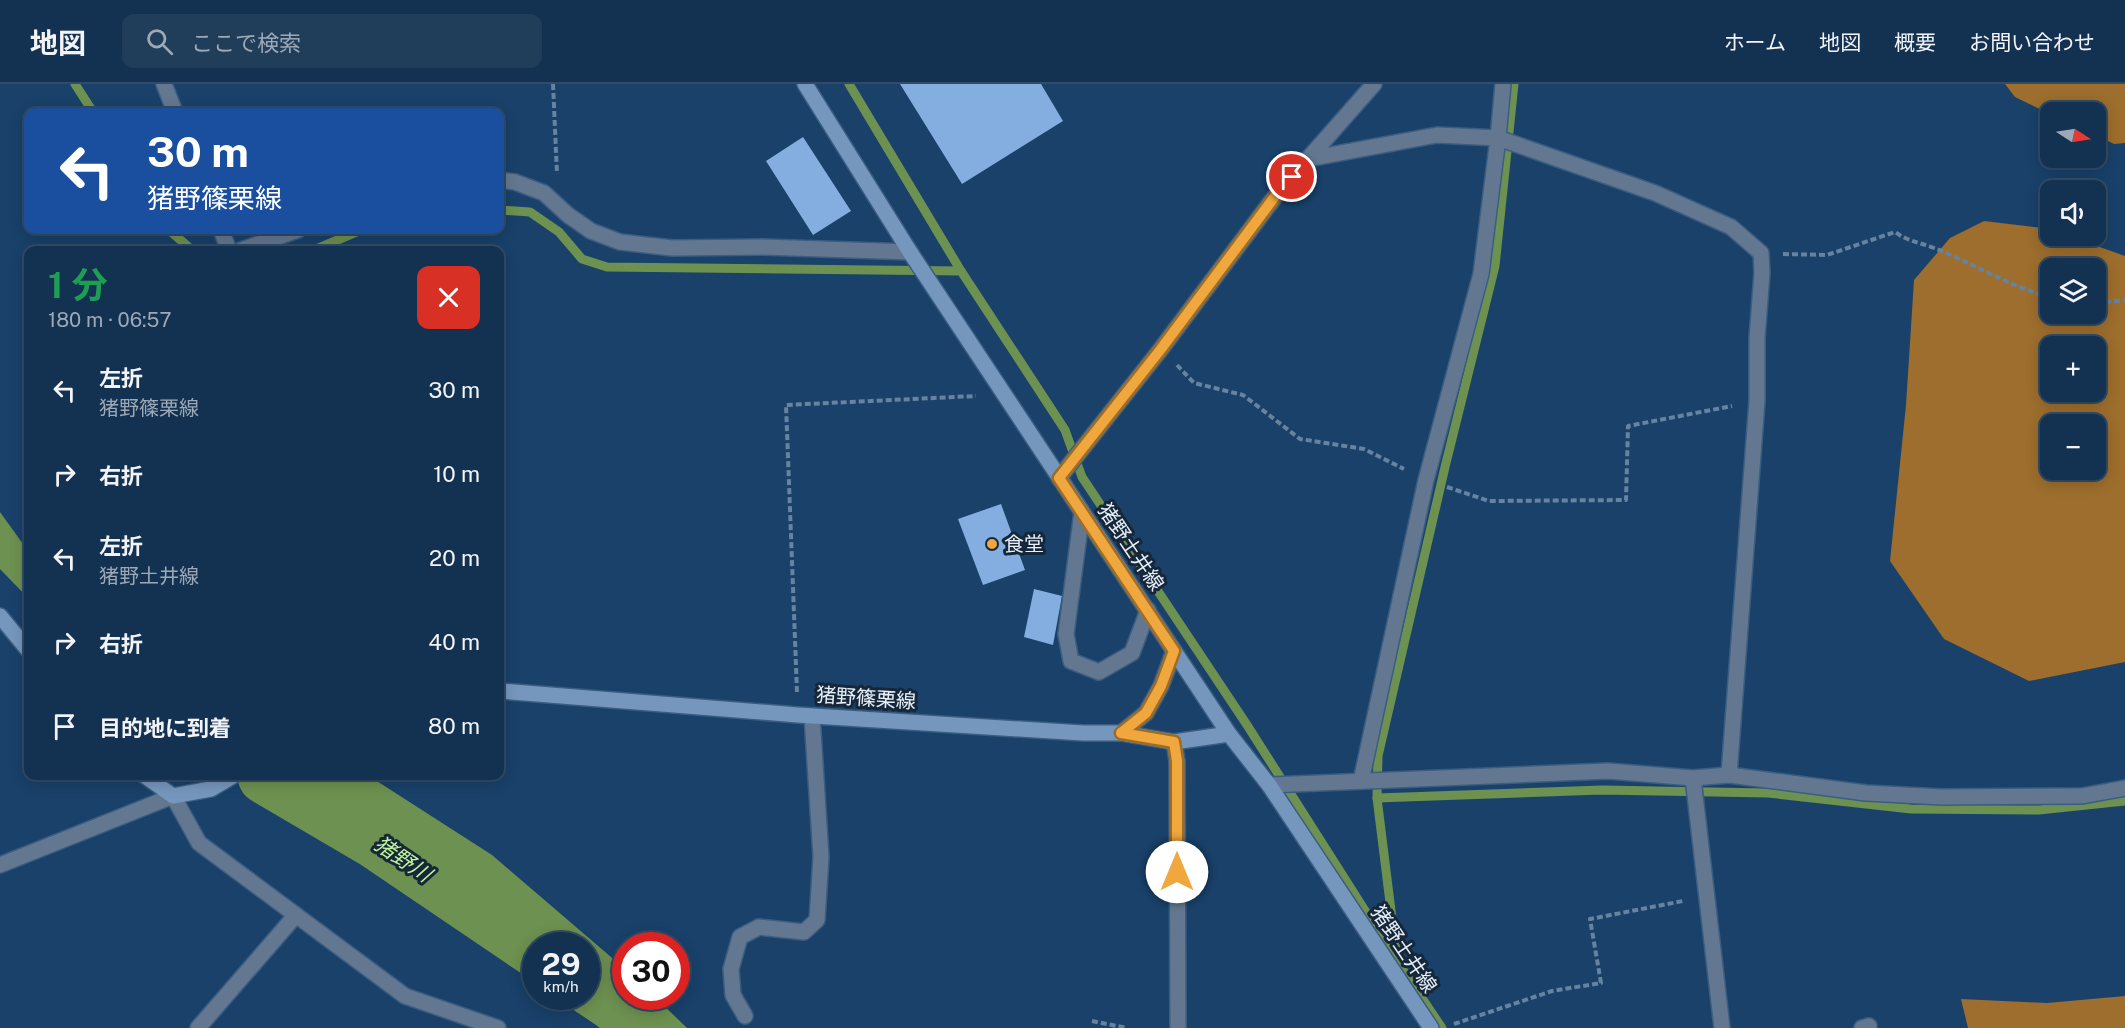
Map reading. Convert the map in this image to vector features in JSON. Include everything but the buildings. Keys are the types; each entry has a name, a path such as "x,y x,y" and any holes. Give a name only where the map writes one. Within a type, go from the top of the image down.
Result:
{"main road":[{"name":"猪野土井線","path":"805,84 910,252 1059,478 1229,734 1269,785 1431,1028"},
{"path":"0,616 24,645"},
{"name":"猪野篠栗線","path":"504,691 805,715 1083,733 1121,733 1174,742 1229,734"},
{"path":"151,780 173,796 211,789 226,780"}],"street":[{"path":"164,84 173,108"},
{"path":"1059,478 1161,349 1276,195 1374,84"},
{"path":"1361,781 1426,480 1481,274 1503,84"},
{"path":"1308,159 1437,135 1498,138 1666,197 1731,227 1761,253 1757,401 1729,775"},
{"path":"504,181 544,193 568,215 591,231 620,242 672,248 763,246 910,252"},
{"path":"252,246 287,234"},
{"path":"1082,512 1066,634 1071,661 1099,672 1132,653 1148,610"},
{"path":"1121,733 1146,713 1161,686 1174,651"},
{"path":"745,1017 733,995 731,969 740,937 759,927 804,932 817,920 822,857 805,715"},
{"path":"1174,742 1177,761 1178,1028"},
{"path":"1269,785 1608,771 1693,778 1729,775 1866,793 1942,797 2082,796 2125,788"},
{"path":"1693,778 1722,1028"},
{"path":"0,865 173,796 199,843 405,996 498,1028"},
{"path":"198,1028 296,915"}],"path":[{"path":"553,84 557,186 553,201"},
{"path":"1761,253 1827,255 1895,232 1908,241 1932,247 2040,294"},
{"path":"2106,302 2125,300"},
{"path":"1161,349 1194,383 1243,395 1300,439 1364,449 1426,480 1488,501 1626,500 1628,426 1757,401"},
{"path":"805,715 786,405 1004,395"},
{"path":"1453,1024 1552,991 1601,982 1590,919 1707,896"},
{"path":"1092,1021 1127,1028"}],"shaded area":[{"path":"2005,84 2125,84 2125,143 2114,144 2106,140 2106,102 2040,102 2040,109 2015,97"},
{"path":"1984,221 2040,228 2040,246 2097,246 2125,256 2125,662 2029,681 1944,639 1890,561 1906,405 1914,280 1950,238"},
{"path":"2125,996 2125,1028 1968,1028 1961,999 2047,1003"}],"water":[{"path":"0,512 24,545 24,594 0,569"},
{"path":"263,780 375,780 492,855 582,932 522,932 522,940 375,840"},
{"path":"600,948 612,958 612,1001 600,993"},
{"path":"621,1010 668,1010 687,1028 638,1028"}],"waterway":[{"path":"75,84 90,108"},
{"path":"849,84 961,271"},
{"path":"1397,959 1377,798 1378,756 1445,467 1495,266 1514,84"},
{"path":"504,210 530,212 559,232 582,259 607,267 961,271 1065,430 1082,477 1247,725 1442,1028"},
{"path":"174,234 187,246"},
{"path":"323,246 352,234"},
{"name":"猪野川","path":"273,780 375,840 522,940"},
{"path":"1377,798 1602,790 1768,793 1911,809 2039,810 2125,801"},
{"name":"猪野川","path":"600,993 644,1028"}],"place":[{"name":"食堂","path":"992,544"}],"route":[{"path":"1177,872 1177,761 1174,742 1121,733 1146,713 1161,686 1174,651 1059,478 1292,177"}]}
